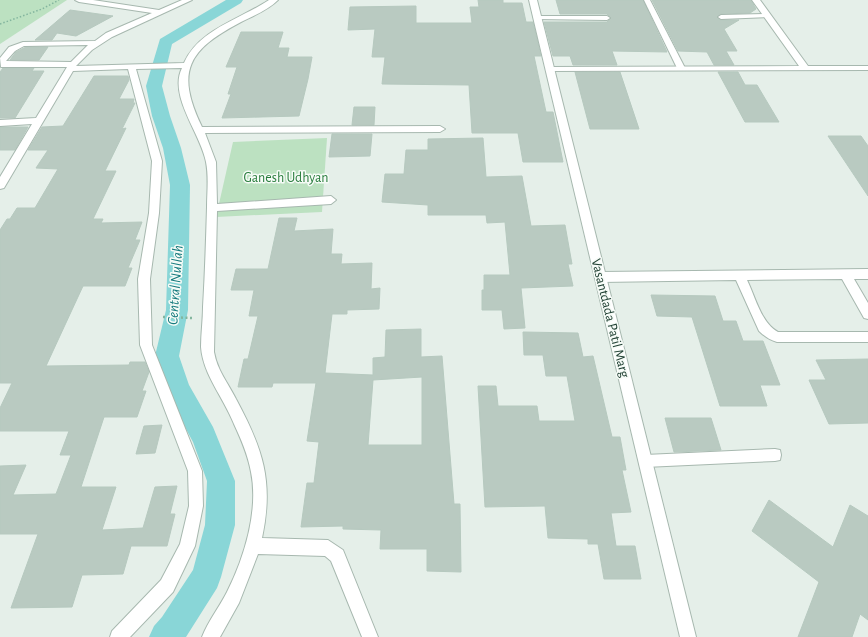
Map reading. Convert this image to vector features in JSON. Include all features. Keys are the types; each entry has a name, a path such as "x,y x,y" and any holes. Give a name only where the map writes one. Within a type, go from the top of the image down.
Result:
{"street":[{"path":"79,0 158,12"},
{"path":"0,185 72,67 89,48 158,12 188,0"},
{"path":"210,637 217,628 236,590 253,546 260,506 259,479 254,454 229,397 209,359 212,208 211,162 200,130 183,91 186,65 190,58 214,34 264,8 274,0"},
{"name":"Vasantdada Patil Marg","path":"533,0 688,637"},
{"path":"756,0 805,68"},
{"path":"54,65 69,43"},
{"path":"97,43 23,44 12,49 2,61 4,65 54,65 72,67 186,65"},
{"path":"118,637 167,586 186,546 196,506 195,471 146,345 144,279 154,213 157,161 131,67"},
{"path":"550,69 868,68"},
{"path":"0,123 39,121"},
{"path":"200,130 440,129"},
{"path":"212,208 331,200"},
{"path":"845,274 868,314"},
{"path":"601,277 868,274"},
{"path":"739,275 763,327 778,337 868,337"},
{"path":"253,546 328,548 337,556 370,637"}],"lane":[{"path":"648,0 681,68"},
{"path":"721,17 768,16"},
{"path":"538,18 607,18"},
{"path":"645,461 775,455"}],"path":[{"path":"0,24 42,9 59,0"},
{"path":"162,317 187,318"}],"green space":[{"path":"0,0 67,0 0,44"},
{"name":"Ganesh Udhyan","path":"327,138 322,212 216,217 233,142"}],"building":[{"path":"478,0 503,0 503,3 522,3 526,22 533,22 541,56 534,56 546,112 553,112 563,162 523,162 518,133 472,133 469,85 382,84 385,57 372,57 375,29 348,30 350,7 416,6 416,23 472,23 470,7 479,7"},
{"path":"556,0 643,0 667,52 612,51 617,65 573,65 570,56 553,56 544,22 607,22 611,18 607,14 560,14"},
{"path":"652,0 751,0 756,9 750,13 721,14 717,17 721,20 739,20 724,29 737,51 726,51 734,65 714,65 707,52 678,51"},
{"path":"70,10 113,16 76,36 57,33 52,40 35,40"},
{"path":"241,32 283,32 278,48 289,48 287,57 312,57 299,116 222,118 231,94 228,94 237,67 226,67"},
{"path":"26,47 48,47 39,60 10,60 16,52"},
{"path":"3,68 34,68 32,71 44,71 15,118 0,118 0,72"},
{"path":"575,72 620,72 639,129 590,129"},
{"path":"718,72 738,72 745,85 757,85 779,122 745,122"},
{"path":"94,76 128,76 129,80 119,99 134,99 133,103 135,103 122,129 126,128 105,171 116,171 93,219 103,219 101,223 142,222 135,240 140,240 128,268 132,268 125,286 83,286 46,366 129,365 130,362 145,362 149,372 142,391 146,391 137,417 104,417 81,487 116,487 102,530 143,528 155,487 177,486 170,514 175,514 167,546 131,546 123,574 82,575 72,607 11,608 38,534 0,534 0,466 26,465 13,495 56,494 71,455 60,455 69,431 0,431 0,408 12,383 0,383 0,230 17,208 35,208 58,169 36,168 48,150 28,150 42,127 63,126"},
{"path":"354,107 375,107 374,125 352,125"},
{"path":"0,127 28,127 15,150 0,150"},
{"path":"332,134 372,134 370,156 329,157"},
{"path":"828,136 861,136 868,146 868,196"},
{"path":"483,138 486,177 522,176 531,226 565,225 572,264 568,264 573,286 521,288 525,328 504,329 502,310 482,310 484,275 510,275 505,222 487,223 486,215 428,215 428,205 382,202 385,174 404,174 406,150 428,150 428,139"},
{"path":"279,218 297,218 294,231 333,229 331,254 342,254 341,264 372,263 371,289 380,288 379,309 347,310 347,314 332,314 325,373 373,375 373,358 385,357 386,330 421,329 421,357 442,356 454,504 460,504 461,572 427,571 427,549 380,549 381,530 343,529 343,526 301,527 307,483 314,483 319,442 307,441 316,383 273,383 272,387 238,387 244,359 248,359 258,316 249,316 254,290 231,290 236,269 268,269","holes":["422,377 422,445 368,445 373,380"]},
{"path":"651,295 715,296 723,321 736,321 743,341 763,341 780,385 760,385 767,406 720,406 692,317 657,316"},
{"path":"523,332 578,333 583,357 593,356 612,437 620,437 626,470 622,470 631,512 611,513 616,546 635,546 641,579 604,579 598,544 588,544 588,539 548,538 545,506 485,507 478,386 496,386 498,406 537,406 539,421 575,421 567,376 546,376 543,355 524,355"},
{"path":"868,359 868,423 829,424 809,380 826,380 816,360"},
{"path":"665,418 711,418 721,450 674,452"},
{"path":"162,425 155,453 136,454 144,426"},
{"path":"769,500 833,547 850,505 868,516 868,620 860,614 852,637 798,637 819,582 752,531"}],"waterway":[{"name":"Central Nullah","path":"165,637 173,628 206,577 220,525 221,481 204,436 178,390 167,356 177,310 180,185 172,148 161,116 154,86 165,42 236,0"}]}
